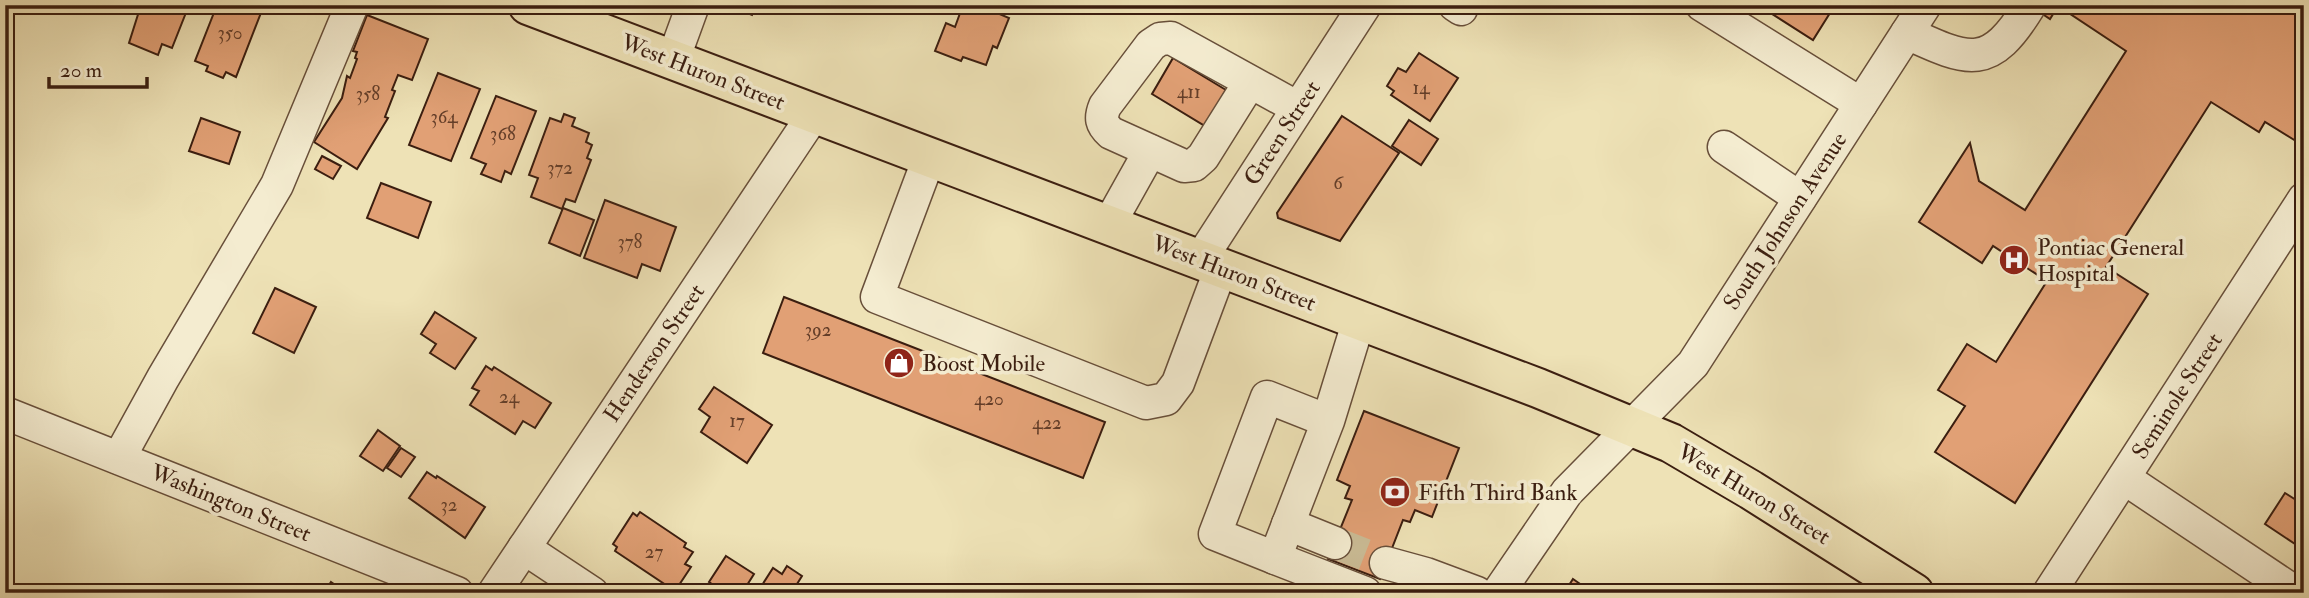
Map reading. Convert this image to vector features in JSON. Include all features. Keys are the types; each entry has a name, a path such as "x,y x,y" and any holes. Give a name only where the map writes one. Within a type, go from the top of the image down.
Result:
{"highway":[{"name":"West Huron Street","path":"528,5 1632,426 1671,443 1729,476 1914,593"}],"street":[{"path":"119,458 277,185 352,5"},
{"path":"673,60 693,5"},
{"name":"Green Street","path":"929,158 877,297 1146,403 1166,399 1178,383 1211,264 1298,108 1364,5"},
{"path":"1702,5 1861,104"},
{"name":"South Johnson Avenue","path":"1498,593 1567,492 1693,364 1925,5"},
{"path":"1907,33 1949,53 1970,57 1989,53 2003,42 2030,5"},
{"path":"1250,82 1203,157 1194,165 1184,166 1111,133 1103,125 1101,116 1105,106 1151,45 1160,39 1171,38 1298,108"},
{"name":"Henderson Street","path":"494,593 814,114"},
{"path":"1724,147 1800,198"},
{"path":"1108,226 1150,151"},
{"name":"Seminole Street","path":"2049,593 2304,199"},
{"path":"1275,558 1328,421 1359,320"},
{"path":"1328,421 1267,397 1215,534 1365,593"},
{"name":"Washington Street","path":"5,413 457,593"},
{"path":"2130,469 2213,537 2296,593"},
{"path":"1288,524 1335,543"},
{"path":"524,548 592,593"},
{"path":"1386,563 1477,593"},
{"path":"1400,593 1426,574"}],"building":[{"path":"141,5 189,5 172,48 162,44 158,55 129,43"},
{"path":"217,5 264,5 236,77 226,72 223,78 206,71 208,66 195,61"},
{"path":"728,5 756,5 752,15"},
{"path":"963,5 1000,5 997,13 1009,18 997,48 993,46 986,65 963,57 961,61 935,51 946,23 955,27"},
{"path":"1758,5 1835,5 1813,40"},
{"name":"Pontiac General Hospital","path":"2037,5 2304,5 2304,146 2265,122 2259,132 2211,102 2106,267 2148,294 2015,503 1935,452 1965,406 1938,390 1967,344 1996,362 2047,281 1993,246 1982,263 1919,222 1970,143 1979,181 2025,210 2126,51 2058,6 2050,19 2035,9"},
{"path":"367,15 428,39 412,80 398,75 385,117 388,118 357,169 314,142 342,98 347,76 350,78 357,59 357,52 353,51"},
{"path":"1419,53 1458,78 1430,121 1391,95 1394,91 1387,86 1398,68 1406,72"},
{"path":"1173,58 1226,90 1205,126 1152,94"},
{"path":"438,73 480,89 451,161 409,145"},
{"path":"496,96 536,111 511,174 505,171 501,182 481,174 486,164 471,158"},
{"path":"564,114 575,118 572,126 589,133 586,142 592,145 587,158 591,160 575,202 566,199 562,209 531,197 538,178 529,175 550,118 561,122"},
{"path":"1342,116 1399,153 1340,241 1278,218 1277,213"},
{"path":"201,118 240,132 229,164 189,151"},
{"path":"1409,120 1438,139 1421,165 1392,146"},
{"path":"322,156 341,166 333,179 315,169"},
{"path":"381,183 431,202 418,238 367,218"},
{"path":"605,200 676,227 660,271 642,264 637,278 584,258"},
{"path":"563,208 594,220 580,256 549,243"},
{"path":"275,288 316,307 294,353 253,333"},
{"path":"784,297 1105,422 1083,478 763,353"},
{"path":"435,312 476,338 455,369 430,353 436,344 421,334"},
{"path":"486,366 492,370 494,367 551,403 535,428 523,421 515,434 470,405 479,391 472,388"},
{"path":"714,387 772,425 747,463 701,432 710,417 699,409"},
{"name":"Fifth Third Bank","path":"1364,411 1459,448 1432,517 1415,510 1410,522 1403,520 1380,579 1328,559 1352,500 1345,498 1350,486 1337,480"},
{"path":"378,430 400,446 383,471 360,456"},
{"path":"401,448 415,457 401,477 387,468"},
{"path":"427,472 485,507 465,538 409,498"},
{"path":"2285,493 2304,505 2304,550 2265,524"},
{"path":"640,512 686,543 684,547 693,552 685,564 691,567 675,591 615,551 617,547 613,544 633,513 637,516"},
{"path":"726,556 754,574 742,593 725,593 709,582"},
{"path":"787,566 802,576 797,584 807,591 806,593 757,593 773,568 782,574"},
{"path":"1573,579 1593,593 1564,593"},
{"path":"331,582 347,593 324,593"}],"tunnel":[{"path":"1335,543 1386,563"}],"place":[{"name":"Pontiac General Hospital","path":"2014,260"},
{"name":"Boost Mobile","path":"899,363"},
{"name":"Fifth Third Bank","path":"1395,492"}]}
